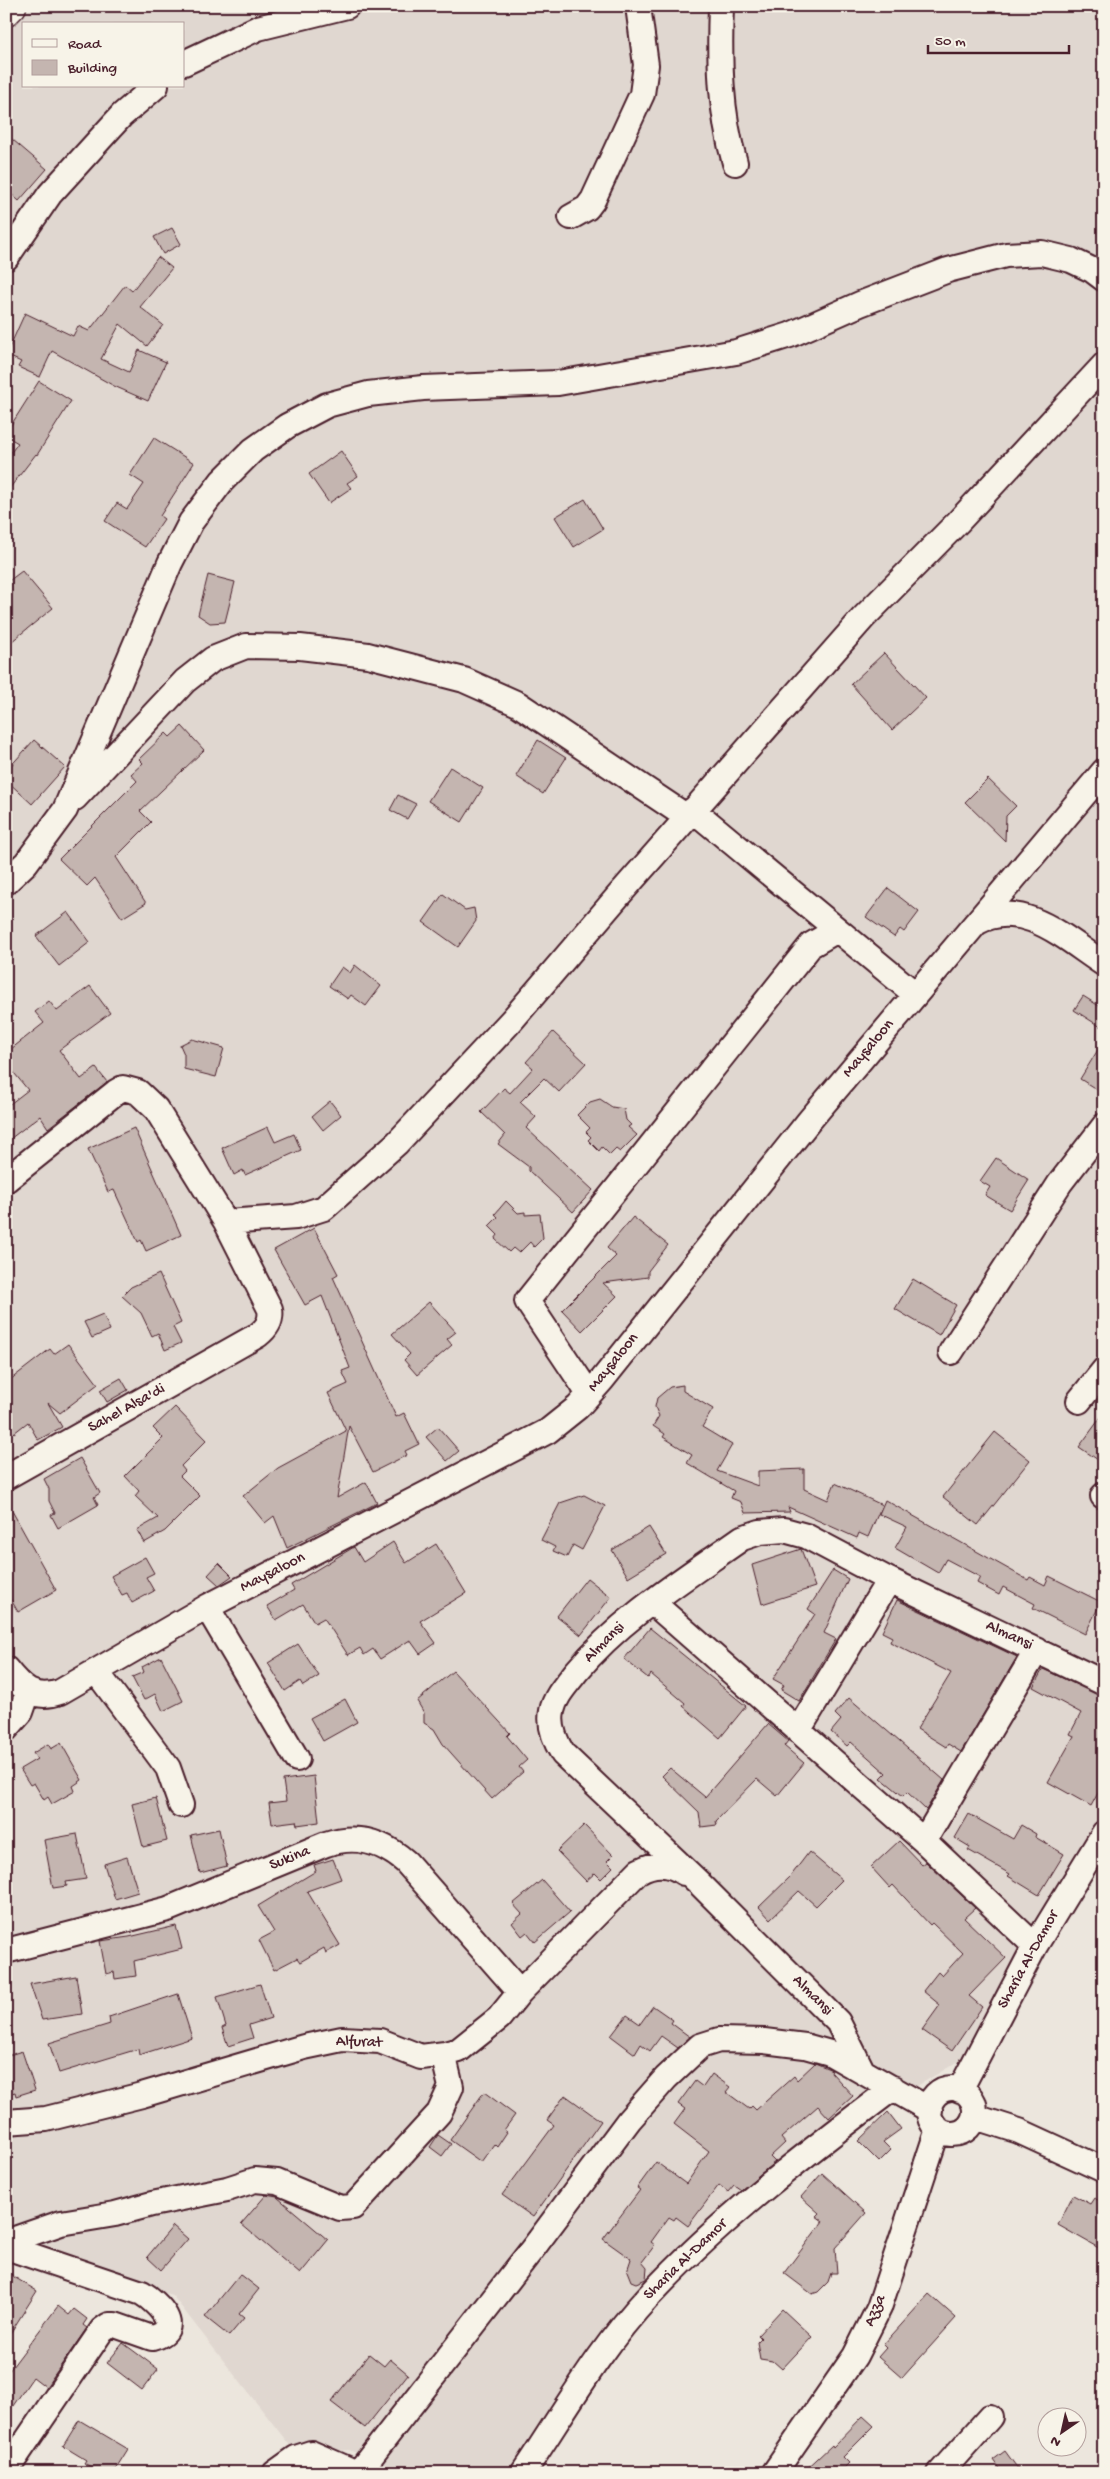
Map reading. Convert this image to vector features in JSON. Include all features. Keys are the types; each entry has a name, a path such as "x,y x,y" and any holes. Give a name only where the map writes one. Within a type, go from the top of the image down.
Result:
{"main road":[{"path":"6,12 12,6"}],"street":[{"path":"185,63 258,28 347,6"},
{"path":"572,217 587,208 593,200 642,94 646,65 638,6"},
{"path":"721,6 722,98 725,122 735,163"},
{"path":"6,258 50,194 122,115 154,88"},
{"path":"65,810 170,563 191,522 222,481 253,450 287,426 328,405 368,394 423,388 558,384 736,352 790,335 860,304 948,270 1006,255 1042,253 1071,260 1092,270 1104,279"},
{"path":"226,1222 296,1217 324,1208 397,1143 512,1020 863,618 958,522 1104,365"},
{"path":"6,882 26,863 65,810 186,681 214,659 246,646 282,646 368,655 464,680 518,704 690,814 915,994"},
{"path":"976,923 1104,771"},
{"name":"Maysaloon","path":"28,1692 42,1696 54,1694 207,1607 548,1431 578,1407 803,1128 976,923 1000,914 1018,915 1036,921 1104,964"},
{"path":"589,1394 527,1301 811,946 837,930"},
{"name":"Sahel Alsa'di","path":"6,1180 116,1092 123,1088 131,1089 147,1098 156,1109 226,1222 270,1309 271,1317 269,1325 258,1336 6,1477"},
{"path":"951,1352 1060,1183 1104,1126"},
{"path":"1079,1401 1104,1370"},
{"name":"Almansi","path":"862,2070 838,2022 698,1882 563,1754 555,1740 552,1728 552,1710 560,1692 599,1645 652,1602 742,1538 760,1532 784,1530 806,1536 889,1580 1104,1683"},
{"path":"798,1731 889,1580"},
{"path":"652,1602 924,1840 1035,1946"},
{"path":"207,1607 297,1759"},
{"path":"924,1840 1037,1650"},
{"path":"6,1669 20,1686 28,1692 21,1712 6,1729"},
{"path":"96,1671 168,1768 181,1805"},
{"name":"Sharia Al-Damor","path":"960,2090 1035,1946 1104,1833"},
{"name":"Sukina","path":"6,1951 168,1909 326,1844 348,1839 360,1839 385,1847 406,1862 520,1992"},
{"name":"Alfurat","path":"6,2122 46,2119 142,2095 304,2047 342,2039 380,2040 421,2057 446,2054 464,2046 488,2028 520,1992 639,1871 651,1866 669,1865 698,1882"},
{"path":"275,2473 296,2458 312,2453 357,2473 534,2247 629,2120 692,2052 709,2042 719,2040 764,2040 805,2046 830,2053 892,2088 934,2120 953,2134 967,2129 975,2117 973,2102 969,2095 960,2090 948,2089 941,2092 931,2102 934,2120"},
{"path":"6,2242 61,2223 115,2214 152,2204 227,2189 255,2180 277,2182 330,2202 337,2208 350,2209 359,2203 439,2113 451,2087 446,2066 446,2054"},
{"name":"Sharia Al-Damor","path":"523,2473 610,2343 647,2297 722,2224 821,2142 892,2088"},
{"path":"975,2117 1019,2130 1104,2170"},
{"name":"Azza","path":"774,2473 855,2356 879,2308 934,2120"},
{"path":"6,2247 142,2293 161,2307 166,2314 167,2322 163,2333 152,2338 115,2325 102,2330 6,2471"},
{"path":"940,2473 990,2417"}],"shaded area":[{"path":"34,6 1104,6 1104,1809 964,2058 775,2171 661,2277 527,2473 392,2473 384,2464 349,2450 295,2452 172,2295 6,2242 6,32 21,16"}],"building":[{"path":"6,134 47,169 19,201 6,189"},
{"path":"172,228 181,244 163,254 154,237"},
{"path":"158,257 172,268 140,307 163,325 147,346 120,324 101,359 129,372 139,350 166,362 148,401 114,386 52,351 40,377 18,367 21,362 6,355 25,313 73,336 78,326 89,331 125,285 132,291"},
{"path":"39,381 71,401 37,455 6,493 6,459 18,443 6,436 6,433"},
{"path":"154,438 194,463 160,516 164,519 145,547 105,521 117,503 127,509 144,484 130,475"},
{"path":"341,451 358,476 347,483 351,488 329,503 309,474"},
{"path":"585,499 603,529 574,547 555,517"},
{"path":"22,571 53,608 6,646 6,583"},
{"path":"208,575 235,582 225,622 210,623 198,615"},
{"path":"884,653 926,698 892,730 851,684"},
{"path":"182,726 204,750 140,811 151,822 116,857 146,903 122,918 95,878 87,886 59,859 137,781 131,774 143,763 139,759 166,733 170,737"},
{"path":"34,740 65,767 32,804 6,780 6,771"},
{"path":"538,740 566,758 543,794 516,776"},
{"path":"450,767 483,788 462,822 428,801"},
{"path":"988,779 1016,806 1006,816 1005,841 965,802"},
{"path":"398,795 416,804 407,819 390,810"},
{"path":"888,888 919,912 904,932 900,929 894,937 866,917"},
{"path":"443,894 465,910 474,908 476,921 458,947 423,922"},
{"path":"68,912 90,942 59,966 36,936"},
{"path":"355,965 381,986 366,1006 351,995 348,999 329,986 342,967 350,973"},
{"path":"90,986 110,1013 59,1050 81,1079 96,1068 107,1082 48,1128 40,1116 6,1142 6,1107 28,1090 6,1063 6,1053 44,1023 35,1012 49,1001 57,1011"},
{"path":"1083,996 1104,1009 1104,1029 1074,1010"},
{"path":"553,1032 586,1063 559,1092 544,1078 520,1102 536,1117 526,1128 593,1190 573,1212 529,1171 529,1167 498,1144 505,1135 481,1112 504,1088 510,1093 533,1068 526,1062"},
{"path":"192,1039 224,1048 216,1077 184,1069 184,1054 180,1045"},
{"path":"1104,1040 1104,1094 1080,1079"},
{"path":"600,1099 612,1107 624,1109 626,1120 631,1125 628,1127 637,1135 620,1152 616,1149 610,1155 602,1147 599,1151 588,1140 591,1137 586,1132 590,1128 577,1115 590,1102"},
{"path":"330,1101 341,1115 323,1130 312,1116"},
{"path":"268,1127 275,1142 294,1134 301,1150 245,1175 243,1170 234,1175 222,1148"},
{"path":"134,1128 181,1235 146,1251 141,1240 138,1242 114,1190 108,1192 88,1149"},
{"path":"996,1158 1029,1180 1010,1210 985,1195 990,1187 980,1181"},
{"path":"506,1201 518,1213 525,1212 525,1215 540,1214 543,1238 534,1247 530,1242 519,1253 513,1248 509,1252 495,1239 498,1235 489,1226 498,1217 495,1214"},
{"path":"633,1217 668,1245 648,1271 648,1277 603,1283 617,1296 582,1331 562,1310 616,1256 607,1248"},
{"path":"314,1228 338,1274 333,1277 396,1417 404,1413 419,1444 405,1451 407,1455 373,1472 349,1426 337,1498 366,1482 377,1503 287,1548 274,1516 265,1523 243,1496 278,1468 346,1431 328,1393 348,1384 342,1371 350,1368 322,1296 305,1305 274,1250"},
{"path":"159,1274 181,1323 173,1327 181,1343 165,1350 158,1333 152,1336 141,1313 122,1296 131,1287"},
{"path":"913,1279 956,1305 939,1335 895,1309"},
{"path":"429,1302 456,1332 447,1339 452,1345 417,1375 404,1360 410,1354 392,1334"},
{"path":"103,1314 110,1330 92,1338 84,1322"},
{"path":"68,1344 98,1384 60,1413 48,1403 62,1427 38,1440 28,1422 14,1433 6,1424 6,1383 50,1349 54,1354"},
{"path":"121,1378 128,1390 107,1402 100,1390"},
{"path":"683,1385 683,1391 713,1409 702,1427 732,1445 717,1471 758,1486 758,1471 804,1469 804,1489 828,1500 835,1483 882,1505 868,1537 859,1533 857,1538 788,1507 790,1512 745,1513 741,1502 731,1498 734,1491 687,1463 692,1455 663,1437 665,1434 653,1426 659,1416 655,1407 657,1398 670,1387"},
{"path":"175,1407 207,1440 181,1466 185,1471 180,1476 200,1496 165,1531 144,1543 137,1530 158,1518 135,1496 139,1491 125,1476 163,1438 153,1428"},
{"path":"1104,1413 1104,1464 1079,1447"},
{"path":"438,1427 459,1451 447,1461 426,1437"},
{"path":"995,1432 1030,1460 978,1525 943,1497"},
{"path":"80,1458 100,1493 94,1497 98,1505 58,1528 51,1515 55,1513 49,1501 49,1489 44,1479"},
{"path":"584,1495 605,1506 582,1550 573,1545 567,1557 553,1551 555,1547 541,1540 560,1503"},
{"path":"6,1500 56,1590 18,1612 6,1591"},
{"path":"885,1500 1028,1580 1030,1577 1045,1585 1049,1576 1101,1602 1085,1634 1033,1608 1035,1604 1003,1587 999,1595 977,1583 980,1577 946,1559 938,1573 895,1548 907,1527 879,1514"},
{"path":"649,1527 666,1554 628,1577 612,1550"},
{"path":"393,1542 406,1563 436,1544 466,1593 420,1621 436,1643 420,1654 410,1640 380,1659 373,1649 364,1655 360,1648 348,1655 324,1618 315,1623 303,1604 276,1620 267,1606 294,1590 291,1585 354,1547 363,1562"},
{"path":"801,1549 815,1587 762,1604 752,1565"},
{"path":"145,1557 154,1573 146,1577 154,1591 132,1603 127,1593 122,1595 111,1576"},
{"path":"219,1563 232,1576 219,1585 208,1575"},
{"path":"833,1570 848,1579 824,1633 836,1639 799,1701 781,1690 784,1685 773,1679 815,1614 808,1609"},
{"path":"587,1578 611,1597 581,1635 557,1616"},
{"path":"897,1600 1017,1657 961,1752 948,1744 946,1747 917,1729 951,1673 890,1642 892,1637 882,1632"},
{"path":"650,1628 746,1706 720,1738 683,1706 685,1703 651,1674 648,1678 624,1659"},
{"path":"298,1644 319,1676 303,1686 300,1681 285,1691 268,1663"},
{"path":"161,1657 183,1701 163,1711 155,1694 144,1700 132,1677 144,1672 142,1667"},
{"path":"1043,1669 1104,1697 1104,1782 1091,1806 1048,1782 1074,1736 1070,1734 1081,1713 1033,1687"},
{"path":"453,1671 510,1733 507,1736 527,1760 519,1767 523,1772 492,1799 443,1744 434,1729 424,1723 424,1713 417,1701"},
{"path":"849,1698 944,1780 926,1810 907,1792 903,1796 881,1778 886,1773 851,1742 847,1746 831,1732 841,1720 835,1714"},
{"path":"345,1699 357,1722 323,1741 310,1718"},
{"path":"768,1724 788,1741 784,1746 804,1763 777,1796 757,1779 716,1821 717,1825 701,1827 699,1812 662,1776 670,1768 705,1797"},
{"path":"61,1743 82,1780 73,1786 75,1791 52,1804 48,1797 44,1800 34,1783 30,1785 20,1769 37,1759 33,1753 48,1744 51,1749"},
{"path":"314,1776 319,1822 297,1825 296,1821 272,1824 269,1803 286,1801 283,1780"},
{"path":"156,1798 167,1841 143,1847 132,1804"},
{"path":"969,1814 1013,1839 1021,1825 1036,1834 1035,1837 1064,1854 1039,1895 1008,1876 1010,1874 968,1850 970,1847 955,1838"},
{"path":"584,1825 613,1855 607,1861 613,1867 601,1879 595,1873 586,1881 557,1851"},
{"path":"219,1829 227,1866 200,1873 191,1835"},
{"path":"77,1834 86,1879 66,1882 67,1886 53,1888 44,1840"},
{"path":"899,1841 922,1865 926,1862 975,1908 964,1918 1006,1958 969,1996 982,2007 952,2051 922,2030 940,2005 923,1991 938,1972 942,1976 963,1953 932,1923 930,1925 893,1885 890,1888 871,1867"},
{"path":"809,1852 842,1880 816,1906 799,1891 770,1919 759,1907 790,1877"},
{"path":"127,1857 138,1892 115,1899 104,1864"},
{"path":"333,1859 341,1879 307,1891 340,1945 326,1953 324,1948 300,1962 297,1958 274,1970 259,1940 274,1932 258,1906 316,1871 314,1865"},
{"path":"542,1880 570,1912 535,1942 527,1932 522,1936 512,1923 522,1914 513,1904"},
{"path":"176,1926 182,1949 134,1961 136,1976 115,1979 114,1972 106,1974 100,1941 129,1937"},
{"path":"76,1976 82,2014 42,2020 30,1984"},
{"path":"260,1984 271,2018 249,2025 253,2038 228,2046 222,2028 226,2026 217,1997"},
{"path":"178,1994 192,2038 139,2055 138,2049 59,2073 49,2043 110,2024 109,2017"},
{"path":"653,2006 673,2020 671,2023 690,2037 678,2048 661,2036 650,2051 641,2044 635,2054 611,2036 627,2015 640,2024"},
{"path":"22,2051 35,2090 16,2096 15,2092 6,2095 6,2056"},
{"path":"815,2063 832,2070 831,2072 853,2096 829,2118 818,2106 781,2138 785,2143 770,2157 775,2162 741,2190 734,2185 728,2192 719,2185 688,2226 676,2217 674,2220 669,2217 651,2242 655,2245 642,2262 647,2268 646,2279 636,2283 631,2281 627,2271 631,2259 603,2239 640,2190 637,2188 656,2162 686,2184 709,2151 674,2124 685,2109 678,2104 695,2081 703,2087 712,2074 730,2087 726,2092 749,2109 752,2106 756,2110 794,2076 797,2080"},
{"path":"484,2092 515,2115 504,2130 507,2132 497,2147 494,2144 481,2162 450,2140"},
{"path":"565,2095 601,2121 533,2217 502,2195 554,2125 547,2120"},
{"path":"888,2112 901,2129 883,2142 891,2150 879,2162 858,2141"},
{"path":"438,2135 451,2144 442,2156 430,2147"},
{"path":"822,2173 866,2213 835,2248 837,2273 831,2273 828,2282 818,2292 812,2294 784,2273 823,2221 816,2216 819,2213 801,2197"},
{"path":"266,2195 277,2197 328,2240 300,2274 241,2224"},
{"path":"1073,2195 1090,2204 1094,2198 1104,2203 1104,2251 1058,2225"},
{"path":"173,2226 188,2239 161,2270 147,2257"},
{"path":"6,2272 37,2291 6,2340"},
{"path":"240,2274 259,2289 239,2314 244,2318 229,2336 205,2317"},
{"path":"929,2294 956,2318 902,2378 878,2357 886,2348 883,2345"},
{"path":"58,2306 69,2315 74,2309 87,2319 83,2325 87,2328 46,2387 33,2377 6,2416 6,2375"},
{"path":"782,2309 812,2337 782,2369 773,2361 760,2359 757,2342 761,2338 758,2335"},
{"path":"123,2343 158,2369 142,2390 107,2363"},
{"path":"369,2354 384,2366 390,2359 408,2374 365,2428 331,2402"},
{"path":"863,2416 874,2426 843,2457 849,2463 839,2473 802,2473 832,2445 833,2447"},
{"path":"79,2420 128,2449 113,2473 101,2473 84,2463 86,2460 63,2446"},
{"path":"1005,2451 1021,2473 1002,2473 993,2460"}]}
